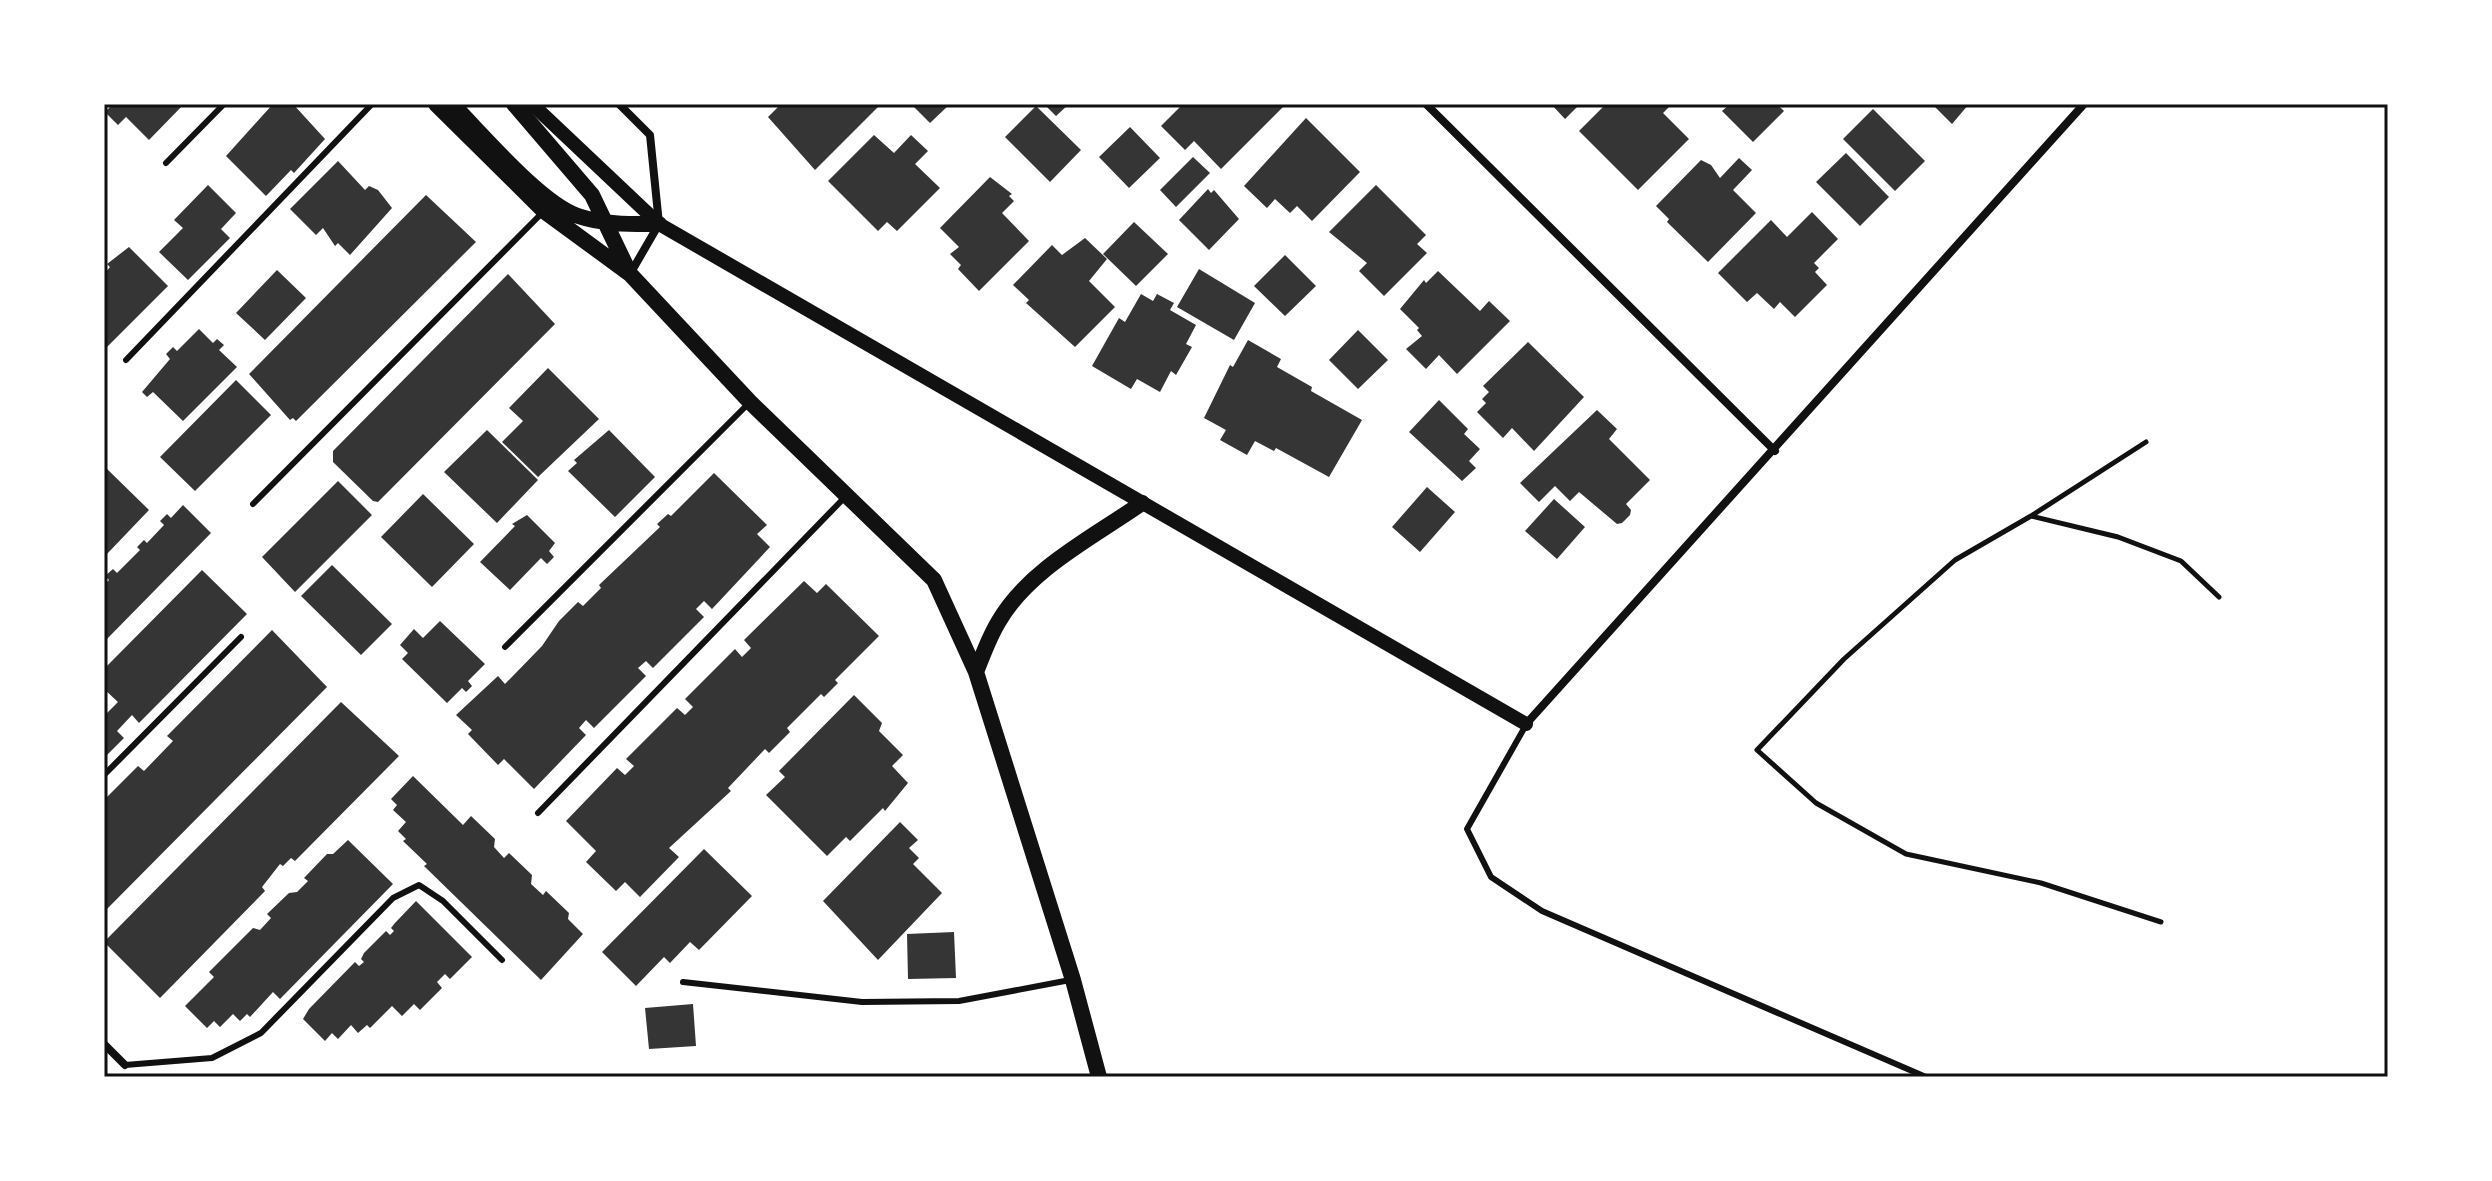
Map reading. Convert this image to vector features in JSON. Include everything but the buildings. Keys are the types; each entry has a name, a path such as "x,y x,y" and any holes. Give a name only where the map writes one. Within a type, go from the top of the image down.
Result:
{"main road":[{"path":"436,104 544,211 630,274 750,402 934,580 976,672 1073,980 1099,1077"},
{"path":"452,104 553,203 576,215 609,223 659,224"},
{"path":"514,104 592,195 609,223 630,274"},
{"path":"976,672 999,620 1014,602 1046,570 1142,503"}],"street":[{"path":"532,104 659,224 1526,724 1775,451 2084,104"},
{"path":"619,104 650,135 659,224 630,274"},
{"path":"1426,104 1775,451"},
{"path":"104,1044 125,1065"}],"lane":[{"path":"166,163 224,104"},
{"path":"126,360 372,104"},
{"path":"253,504 544,211"},
{"path":"505,647 750,402"},
{"path":"538,813 846,496"},
{"path":"104,775 241,637"},
{"path":"1526,724 1467,829 1491,877 1542,911 1926,1077"},
{"path":"125,1065 212,1058 261,1033 393,898 419,885 443,901 502,960"},
{"path":"683,982 862,1002 959,1001 1073,980"}],"path":[{"path":"2146,442 2031,516 1955,560 1844,659 1757,750 1816,803 1906,854 2041,883 2161,922"},
{"path":"2031,516 2118,537 2181,561 2219,597"}]}
